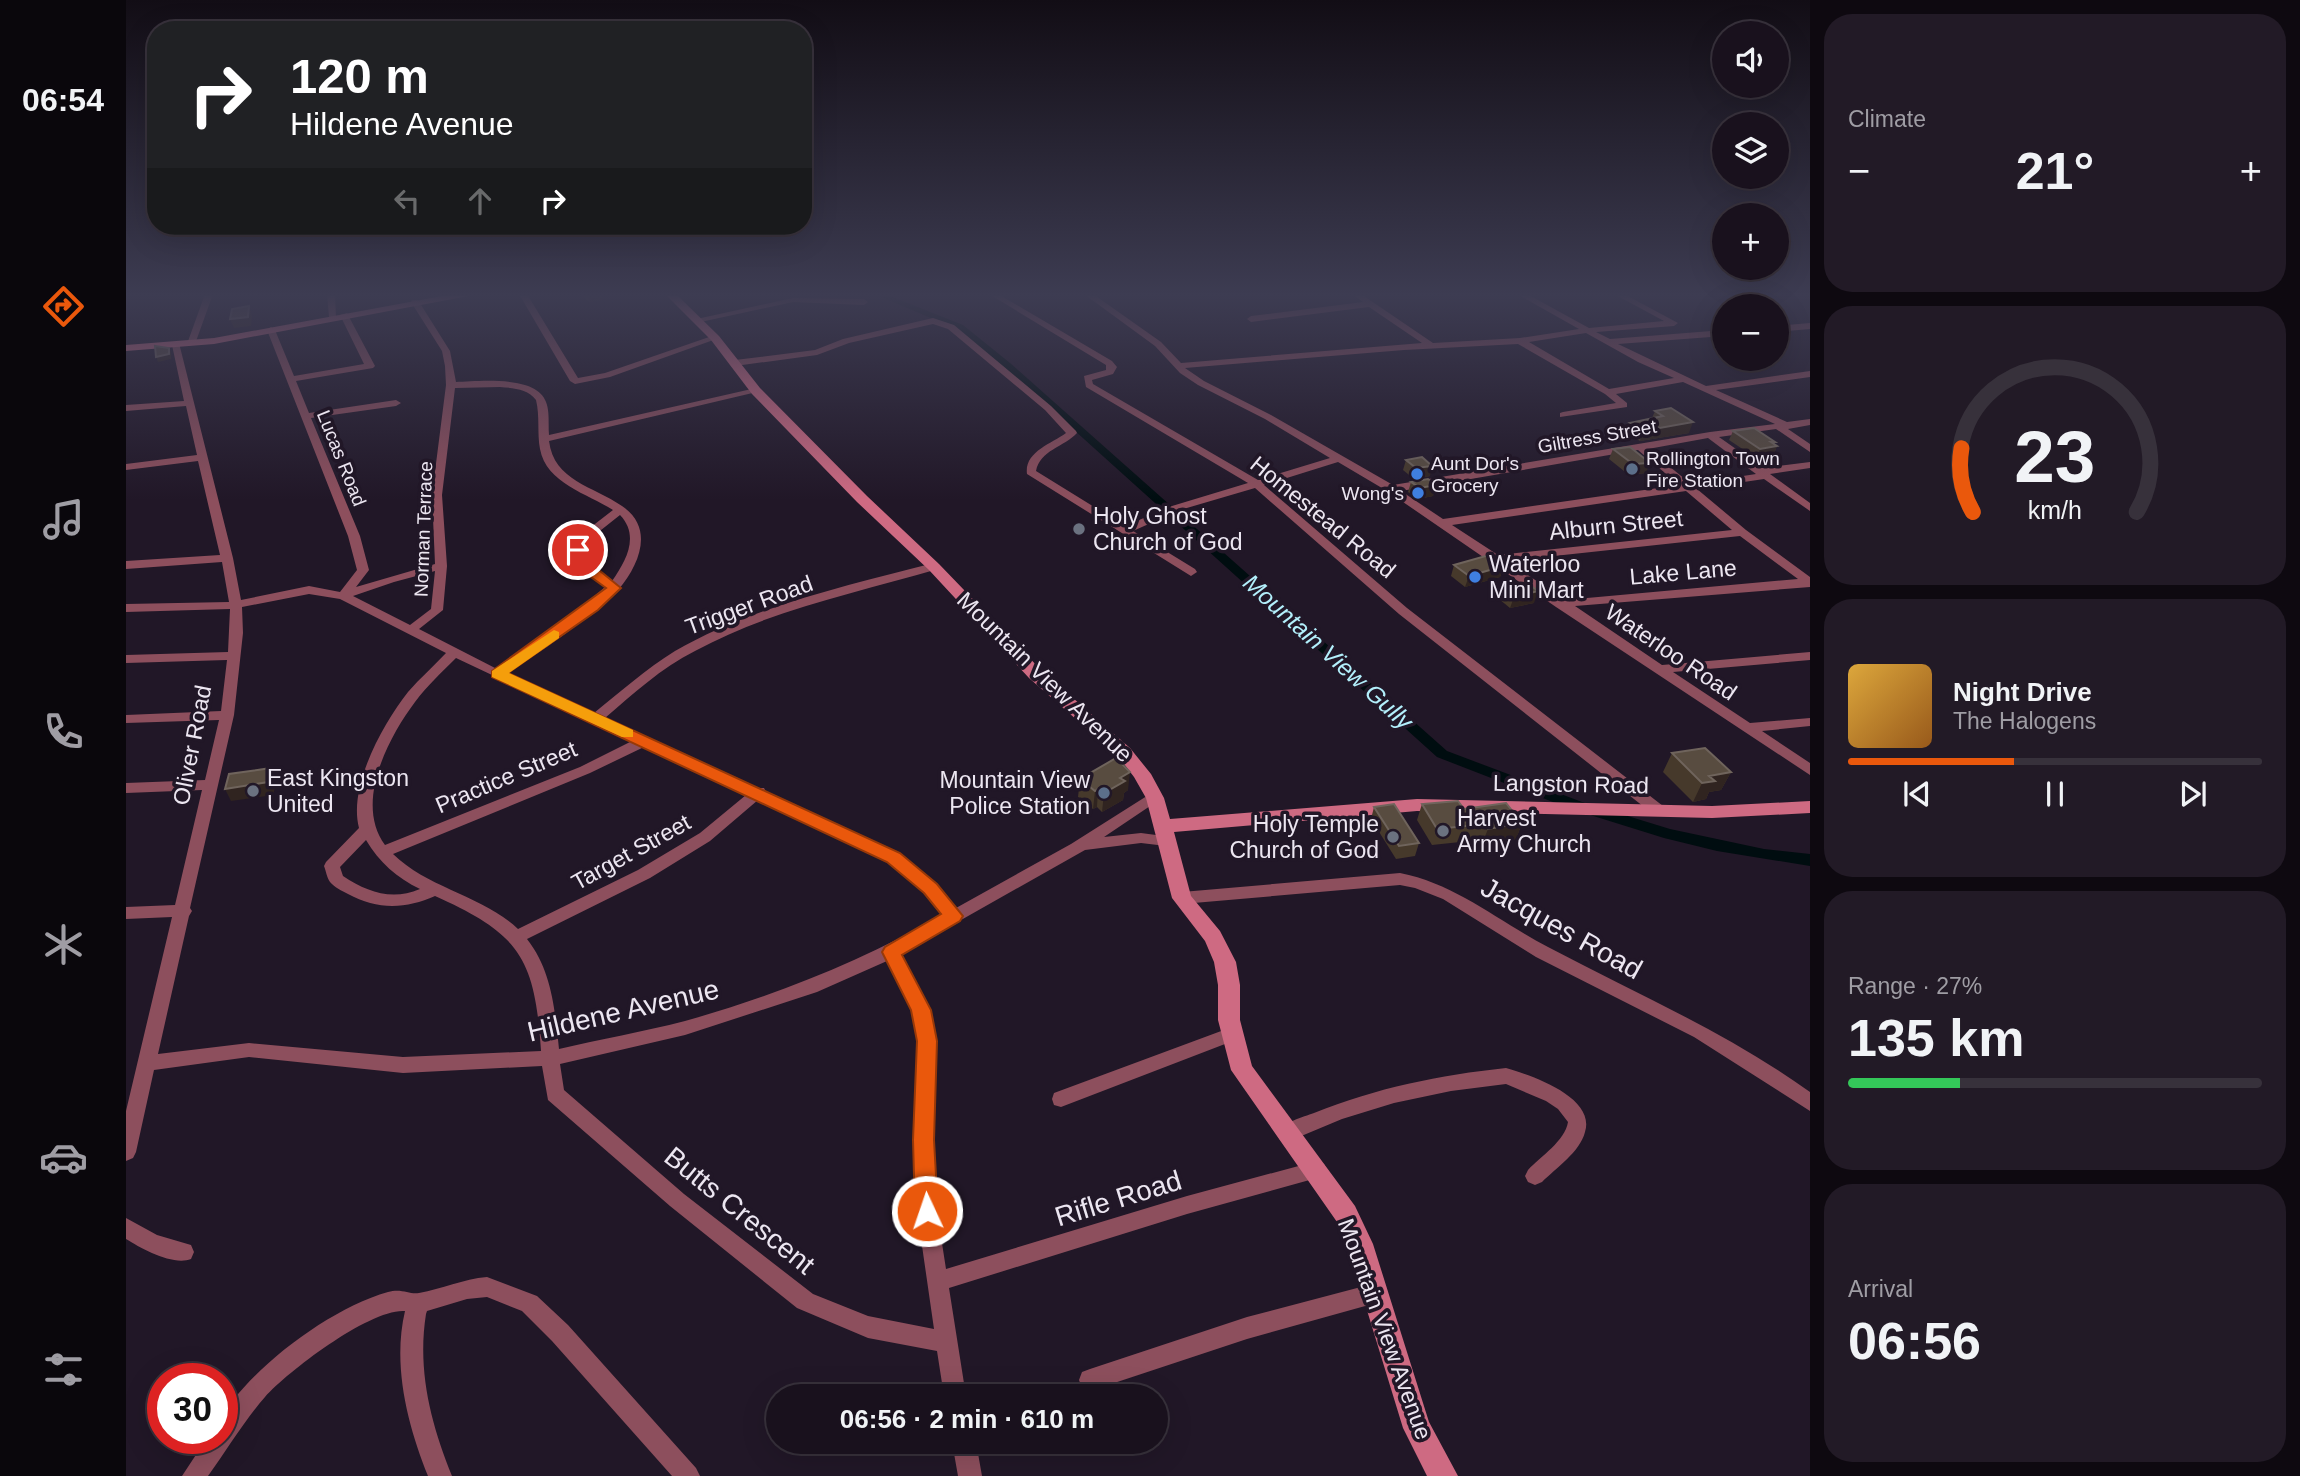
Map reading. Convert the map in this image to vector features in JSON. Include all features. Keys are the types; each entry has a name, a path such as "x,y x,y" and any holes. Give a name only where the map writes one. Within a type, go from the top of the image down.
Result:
{"main road":[{"name":"Mountain View Avenue","path":"735,363 756,391 934,567 1035,674 1124,752 1142,774 1156,798 1182,898 1213,937 1225,962 1232,1034 1242,1070 1287,1134 1317,1170 1346,1214 1376,1293 1381,1321 1417,1428 1443,1476"},
{"name":"Langston Road","path":"1165,833 1417,805 1712,812 1810,807"}],"street":[{"name":"Oliver Road","path":"126,1152 184,911 227,715 232,656 237,633 236,605 228,558 190,403 185,363"},
{"name":"Lucas Road","path":"285,363 354,536 363,570 342,596"},
{"path":"292,379 370,366 368,363"},
{"name":"Norman Terrace","path":"412,629 437,610 441,566 437,495 451,384 448,363"},
{"path":"565,363 575,380 615,373 644,363"},
{"path":"996,363 1048,408 1072,433 1040,453 1033,461 1031,472 1191,572"},
{"name":"Homestead Road","path":"1109,363 1112,367 1111,372 1087,378 1089,385 1257,484 1403,611 1658,810"},
{"name":"Waterloo Road","path":"1176,363 1201,383 1341,458 1391,489 1810,770"},
{"path":"1179,366 1216,363"},
{"path":"1558,363 1608,392 1624,405 1563,415"},
{"path":"1653,363 1784,426 1810,449"},
{"path":"1708,388 1810,374"},
{"path":"1608,392 1688,379"},
{"path":"451,384 513,386 534,391 542,401 544,439 549,461 568,481 620,510 631,521 635,533 634,560 614,588 593,607 498,674"},
{"path":"544,439 756,391"},
{"path":"126,408 190,403"},
{"path":"306,416 396,403"},
{"name":"Giltress Street","path":"1391,489 1710,435 1810,422"},
{"path":"1710,435 1810,508"},
{"path":"1640,447 1742,532 1810,582"},
{"path":"126,467 203,457"},
{"path":"1126,530 1176,508 1341,458"},
{"path":"1440,523 1692,489 1810,465"},
{"path":"614,588 589,569 578,550 586,536 620,510"},
{"name":"Alburn Street","path":"1494,559 1742,532"},
{"path":"126,565 228,558"},
{"path":"342,596 441,566"},
{"name":"Trigger Road","path":"596,718 650,674 689,648 765,617 934,567"},
{"name":"Lake Lane","path":"1560,604 1810,582"},
{"path":"126,608 236,605 309,590 342,596 498,674 759,792 894,857 930,888 953,916"},
{"path":"455,652 408,701 377,757 365,804 368,829 384,852 403,872 433,890 473,904 517,937"},
{"path":"126,659 232,656"},
{"path":"1659,669 1810,656"},
{"path":"126,719 227,715"},
{"path":"1747,728 1810,722"},
{"name":"Practice Street","path":"384,852 585,769 644,741"},
{"path":"126,788 212,785"},
{"name":"Target Street","path":"517,937 645,874 705,837 759,792"},
{"name":"Hildene Avenue","path":"146,1063 249,1050 403,1065 551,1058 685,1028 811,987 891,952 1076,848 1156,798"},
{"path":"368,829 337,858 332,866 335,879 369,900 385,902 421,897 433,890"},
{"name":"Hildene Avenue","path":"1076,848 1165,833"},
{"name":"Jacques Road","path":"1182,898 1400,879 1417,881 1443,891 1550,956 1686,1023 1757,1066 1810,1103"},
{"path":"126,913 184,911"},
{"name":"Butts Crescent","path":"517,937 540,979 555,1094 677,1200 806,1301 868,1327 945,1342"},
{"path":"891,952 921,1010 927,1041 923,1140 927,1211 953,1384"},
{"path":"1061,1099 1232,1034"},
{"path":"1287,1134 1320,1116 1357,1104 1506,1076 1530,1081 1572,1111 1577,1119 1576,1132 1535,1176"},
{"name":"Rifle Road","path":"936,1282 1187,1205 1317,1170"},
{"path":"126,1228 153,1244 184,1252"},
{"path":"440,1476 424,1438 415,1394 412,1319 417,1307 441,1296 487,1287 529,1303 560,1332 688,1476"},
{"path":"1090,1380 1247,1328 1376,1293"},
{"path":"238,1417 264,1382 307,1346 389,1303 407,1300 417,1307"},
{"path":"194,1476 210,1454"},
{"path":"966,1454 971,1476"}],"building":[{"path":"1671,408 1693,422 1643,431 1630,423 1663,416 1655,411"},
{"path":"1754,428 1777,446 1760,449 1733,431"},
{"path":"1630,447 1650,463 1633,464 1613,449"},
{"path":"1422,457 1432,466 1416,468 1406,460"},
{"path":"1428,479 1436,485 1420,488 1411,482"},
{"path":"1489,555 1504,566 1469,576 1454,565"},
{"path":"1526,582 1538,591 1514,597 1503,588"},
{"path":"1705,748 1731,772 1709,776 1715,781 1702,783 1672,753"},
{"path":"1116,758 1130,772 1120,778 1125,781 1104,793 1098,789 1095,791 1080,779"},
{"path":"271,768 268,782 225,789 229,774"},
{"path":"1458,801 1464,809 1506,803 1522,823 1488,829 1485,824 1437,829 1422,804"},
{"path":"1394,804 1419,843 1399,846 1374,807"}],"waterway":[{"name":"Mountain View Gully","path":"1004,363 1442,754 1623,821 1717,846 1810,860"}],"slow traffic":[{"path":"554,635 498,674 628,733"}],"place":[{"name":"Rollington Town Fire Station","path":"1632,469"},
{"name":"Aunt Dor's Grocery","path":"1417,474"},
{"name":"Wong's","path":"1418,493"},
{"name":"Holy Ghost Church of God","path":"1079,529"},
{"name":"Waterloo Mini Mart","path":"1475,577"},
{"name":"East Kingston United","path":"253,791"},
{"name":"Mountain View Police Station","path":"1104,793"},
{"name":"Harvest Army Church","path":"1443,831"},
{"name":"Holy Temple Church of God","path":"1393,837"}],"route":[{"path":"578,550 589,569 614,588 593,607 498,674 759,792 894,857 930,888 953,916 891,952 909,982 921,1010 927,1041 923,1140 927,1211"}]}
